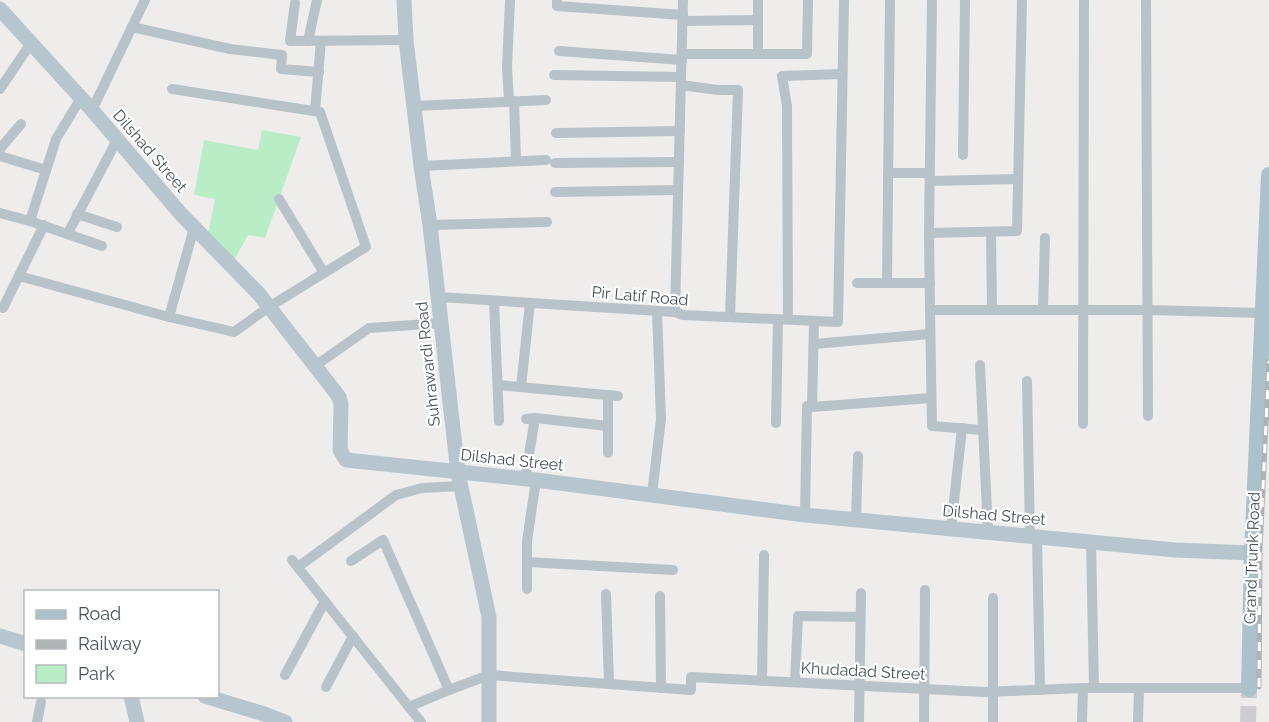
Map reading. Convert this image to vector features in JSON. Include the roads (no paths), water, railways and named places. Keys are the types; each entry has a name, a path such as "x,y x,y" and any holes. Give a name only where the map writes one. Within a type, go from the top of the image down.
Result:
{"main road":[{"name":"Grand Trunk Road","path":"1249,688 1251,553 1269,176"}],"street":[{"path":"92,111 146,0"},
{"path":"308,41 317,0"},
{"name":"Suhrawardi Road","path":"404,0 406,40 460,479 489,617 489,722"},
{"path":"510,0 507,67 516,161"},
{"path":"557,0 557,6 683,18 758,20"},
{"path":"675,312 684,0"},
{"path":"758,0 758,54"},
{"path":"559,51 682,57 807,54 808,0"},
{"path":"776,423 783,319 787,106 782,76 842,74 843,0"},
{"path":"886,283 890,0"},
{"path":"932,0 929,177 932,426 983,430"},
{"path":"963,154 965,0"},
{"path":"929,233 1017,231 1022,0"},
{"path":"1083,424 1084,0"},
{"path":"1146,0 1148,416"},
{"path":"295,3 290,41 406,40"},
{"name":"Dilshad Street","path":"0,9 194,228 259,294 339,397 342,414 340,450 346,460 460,479 531,480 805,515 1175,550 1251,553"},
{"path":"132,27 230,49 282,55 281,69 319,72"},
{"path":"315,111 321,41"},
{"path":"0,89 31,43"},
{"name":"Pir Latif Road","path":"439,297 675,312 683,315 838,321 842,74"},
{"path":"554,75 681,81 718,90 738,90 730,317"},
{"path":"20,276 169,317 234,332 269,307 366,247 320,112 172,89"},
{"path":"30,221 56,139 81,98"},
{"path":"414,106 546,100"},
{"path":"0,149 21,124"},
{"path":"556,133 680,131"},
{"path":"68,233 117,140"},
{"path":"0,156 46,170"},
{"path":"421,166 516,161 679,162"},
{"path":"888,173 929,177 1018,179"},
{"path":"555,192 678,190"},
{"path":"279,200 324,273"},
{"path":"0,213 44,225 102,246"},
{"path":"77,214 117,227"},
{"path":"430,225 547,222"},
{"path":"3,308 44,225"},
{"path":"169,317 194,228"},
{"path":"991,232 992,310"},
{"path":"1044,310 1045,238"},
{"path":"857,282 930,283"},
{"path":"494,301 499,421"},
{"path":"521,387 530,303"},
{"path":"930,310 1148,310 1262,313"},
{"path":"652,495 661,419 657,311"},
{"path":"812,407 814,321"},
{"path":"315,366 369,328 442,323"},
{"path":"814,344 930,334"},
{"path":"980,365 987,532"},
{"path":"1027,381 1040,690"},
{"path":"498,385 613,396 608,426 608,453"},
{"path":"805,515 807,406 931,398"},
{"path":"527,588 531,418 608,426"},
{"path":"951,529 962,428"},
{"path":"856,520 858,456"},
{"path":"421,722 295,563 396,495 460,479"},
{"path":"351,561 383,540 449,690"},
{"path":"1082,722 1089,688 1091,542"},
{"path":"762,681 764,555"},
{"path":"527,562 673,570"},
{"path":"924,722 925,590"},
{"path":"606,594 609,684"},
{"path":"859,722 861,594"},
{"path":"660,596 661,688"},
{"path":"993,598 993,722"},
{"path":"285,675 325,601"},
{"path":"795,682 798,616 860,617"},
{"path":"0,636 24,643"},
{"path":"326,687 353,636"},
{"path":"409,707 489,675"},
{"name":"Khudadad Street","path":"489,675 691,690 691,677 993,691 1089,688 1249,688"},
{"path":"1138,722 1139,688"},
{"path":"131,698 136,722"},
{"path":"212,698 285,722"},
{"path":"37,722 41,702"}],"tunnel":[{"path":"1248,722 1249,689"}],"railway":[{"path":"1259,687 1260,550 1269,361"}]}
